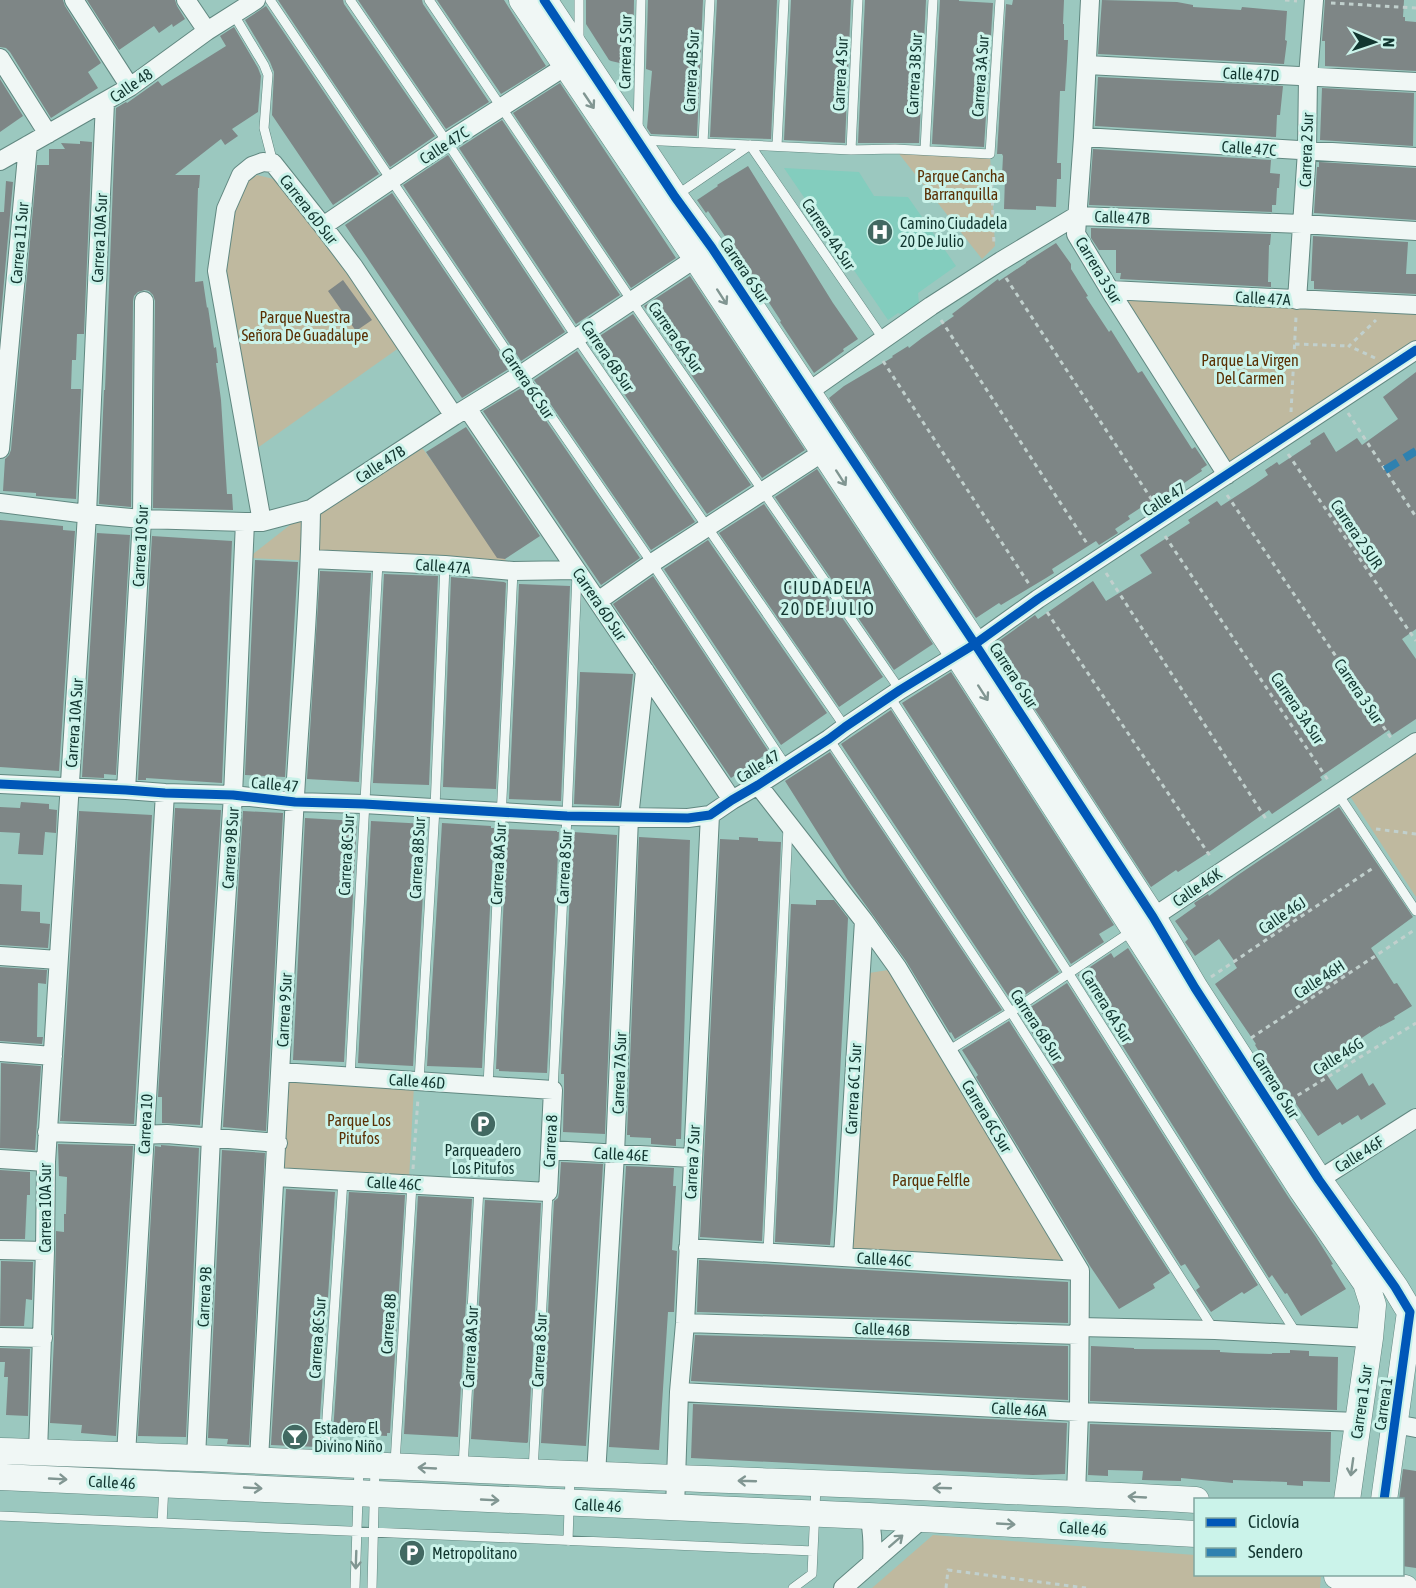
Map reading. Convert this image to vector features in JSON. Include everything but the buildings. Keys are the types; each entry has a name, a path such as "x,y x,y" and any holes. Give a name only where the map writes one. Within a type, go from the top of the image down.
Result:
{"street":[{"path":"74,0 130,87"},
{"path":"186,0 207,31"},
{"name":"Calle 48","path":"0,161 130,87 207,31 256,0"},
{"name":"Carrera 6 Sur","path":"522,0 638,140 675,197 704,253 808,392 832,447"},
{"name":"Carrera 6 Sur","path":"544,0 572,59 704,253 1144,923 1310,1185 1366,1283 1373,1305"},
{"name":"Carrera 3 Sur","path":"1090,0 1076,234 1222,478"},
{"name":"Carrera 2 Sur","path":"1297,300 1314,1"},
{"path":"0,58 48,134"},
{"name":"Calle 47C","path":"323,226 572,59"},
{"name":"Calle 47D","path":"1087,65 1416,82"},
{"name":"Carrera 10A Sur","path":"38,1452 47,1132 87,514 105,102"},
{"name":"Calle 47C","path":"1083,137 1416,157"},
{"name":"Carrera 11 Sur","path":"0,449 28,145"},
{"name":"Carrera 9B Sur","path":"211,1137 253,522 217,271 226,209 241,175 252,166 263,162 273,163"},
{"name":"Carrera 6D Sur","path":"273,163 354,267 577,570 732,800"},
{"name":"Calle 47B","path":"808,392 932,306 999,262 1076,216 1302,224 1416,231"},
{"name":"Calle 47B","path":"0,503 142,519 253,522 311,509 522,374 704,253"},
{"name":"Calle 47A","path":"1110,290 1416,305"},
{"name":"Carrera 10 Sur","path":"126,790 142,519 144,301"},
{"name":"Calle 47","path":"0,784 233,795 295,802 567,816 688,818 710,816 1416,350"},
{"path":"598,601 652,563 832,447"},
{"name":"Carrera 9 Sur","path":"259,1460 311,509"},
{"name":"Calle 47A","path":"310,559 445,565 513,571 577,570"},
{"name":"Carrera 7A Sur","path":"596,1475 615,1154 629,818 645,671"},
{"name":"Calle 46K","path":"1144,923 1416,742"},
{"name":"Carrera 6C Sur","path":"758,785 897,967 1080,1271"},
{"name":"Carrera 10","path":"126,1455 165,793"},
{"name":"Carrera 7 Sur","path":"675,1508 679,1392 685,1323 710,816"},
{"name":"Carrera 6C 1 Sur","path":"843,1257 864,921"},
{"name":"Carrera 6 Sur","path":"1144,923 1195,988 1235,1049 1273,1110 1310,1185 1395,1287 1410,1312"},
{"path":"0,956 58,960"},
{"path":"0,1052 53,1056"},
{"name":"Calle 46D","path":"281,1072 553,1090"},
{"name":"Carrera 8","path":"548,1192 553,1090"},
{"name":"Calle 46F","path":"1310,1185 1416,1118"},
{"path":"47,1132 211,1137 278,1143"},
{"name":"Carrera 9B","path":"196,1458 211,1137"},
{"name":"Calle 46E","path":"550,1150 692,1158"},
{"path":"0,1159 46,1162"},
{"name":"Calle 46C","path":"276,1177 548,1192"},
{"name":"Calle 46C","path":"688,1248 1080,1271"},
{"path":"0,1250 45,1251"},
{"path":"1076,1494 1080,1271"},
{"name":"Carrera 1 Sur","path":"1347,1498 1373,1305"},
{"name":"Carrera 1","path":"1385,1498 1405,1426 1410,1312"},
{"name":"Calle 46B","path":"685,1323 1079,1331 1215,1330 1370,1338"},
{"path":"0,1337 43,1338"},
{"name":"Calle 46A","path":"679,1392 1079,1412 1358,1422"},
{"name":"Calle 46","path":"0,1451 126,1455 164,1470 196,1458 1194,1500"},
{"name":"Calle 46","path":"0,1477 164,1470 367,1494 869,1516 1194,1534"},
{"path":"869,1516 872,1527 872,1563"},
{"path":"843,1588 921,1520"},
{"path":"1336,1580 1373,1582 1405,1588"}],"lane":[{"name":"Carrera 6C Sur","path":"270,0 652,563 786,766"},
{"name":"Carrera 6B Sur","path":"350,0 577,338 845,727"},
{"name":"Carrera 6A Sur","path":"429,0 632,301 764,491 895,694 1296,1333"},
{"path":"572,59 579,0"},
{"name":"Carrera 5 Sur","path":"638,140 641,0"},
{"name":"Carrera 4B Sur","path":"703,143 710,0"},
{"path":"777,146 784,0"},
{"name":"Carrera 4 Sur","path":"851,150 858,0"},
{"name":"Carrera 3B Sur","path":"925,150 933,0"},
{"name":"Carrera 3A Sur","path":"990,154 1000,0"},
{"name":"Carrera 6D Sur","path":"234,15 268,75 264,128 273,163"},
{"path":"638,140 990,154"},
{"path":"675,197 750,145"},
{"name":"Carrera 4A Sur","path":"750,145 884,340"},
{"name":"Carrera 8C Sur","path":"350,1077 378,562"},
{"name":"Carrera 8B Sur","path":"419,1081 435,808 445,565"},
{"name":"Carrera 8 Sur","path":"553,1090 577,570"},
{"name":"Carrera 8A Sur","path":"488,1086 513,571"},
{"name":"Carrera 6B Sur","path":"829,739 1011,1012 1215,1330"},
{"path":"1338,794 1416,911"},
{"path":"768,1253 788,824"},
{"name":"Calle 46K","path":"948,1051 1144,923"},
{"name":"Carrera 8C Sur","path":"324,1463 343,1180"},
{"name":"Carrera 8B","path":"376,1465 412,1184"},
{"name":"Carrera 8A Sur","path":"463,1470 479,1188"},
{"name":"Carrera 8 Sur","path":"533,1472 548,1192"},
{"path":"355,1588 357,1531 376,1465"},
{"path":"372,1588 374,1532 367,1494 376,1465"},
{"path":"162,1523 164,1470"},
{"path":"567,1541 570,1474"},
{"path":"793,1588 812,1574 816,1483"},
{"path":"0,1516 813,1551"}],"path":[{"path":"1285,0 1416,8"},
{"path":"1285,437 1295,344 1297,300"},
{"path":"1349,346 1392,304"},
{"path":"1295,344 1349,346 1391,366"},
{"path":"1340,400 1416,517"},
{"path":"1359,826 1416,834"},
{"path":"412,1184 419,1081"},
{"path":"946,1588 948,1570 1086,1588"}],"shaded area":[{"name":"Camino Ciudadela 20 De Julio","path":"784,168 859,172 874,196 908,197 956,266 918,293 919,303 916,312 906,316 898,313 888,320"}],"green space":[{"name":"Parque Cancha Barranquilla","path":"896,150 990,155 995,246 982,259"},
{"name":"Parque Nuestra Señora De Guadalupe","path":"257,175 278,180 403,345 256,449 221,271 228,206 244,184"},
{"name":"Parque La Virgen Del Carmen","path":"1114,291 1416,305 1416,349 1228,468"},
{"path":"417,441 513,570 248,558 290,525"},
{"path":"1416,749 1416,897 1348,793"},
{"name":"Parque Felfle","path":"894,969 1076,1268 848,1256 863,974"},
{"name":"Parque Los Pitufos","path":"286,1077 414,1085 409,1180 281,1173"},
{"path":"933,1535 1194,1555 1194,1576 1321,1576 1320,1588 872,1588"}],"marked path":[{"path":"1385,470 1416,451"}],"cycle path":[{"path":"544,0 975,644 1153,917 1195,988 1319,1180 1395,1287 1410,1312 1384,1498"},
{"path":"0,784 233,795 295,802 567,816 688,818 710,815 829,739 900,690 975,644 1038,599 1416,350"}],"place":[{"name":"Camino Ciudadela 20 De Julio","path":"880,232"},
{"name":"Parqueadero Los Pitufos","path":"483,1124"},
{"name":"Estadero El Divino Niño","path":"295,1437"},
{"name":"Metropolitano","path":"412,1553"}],"district":[{"name":"CIUDADELA 20 DE JULIO","path":"828,597"}]}
